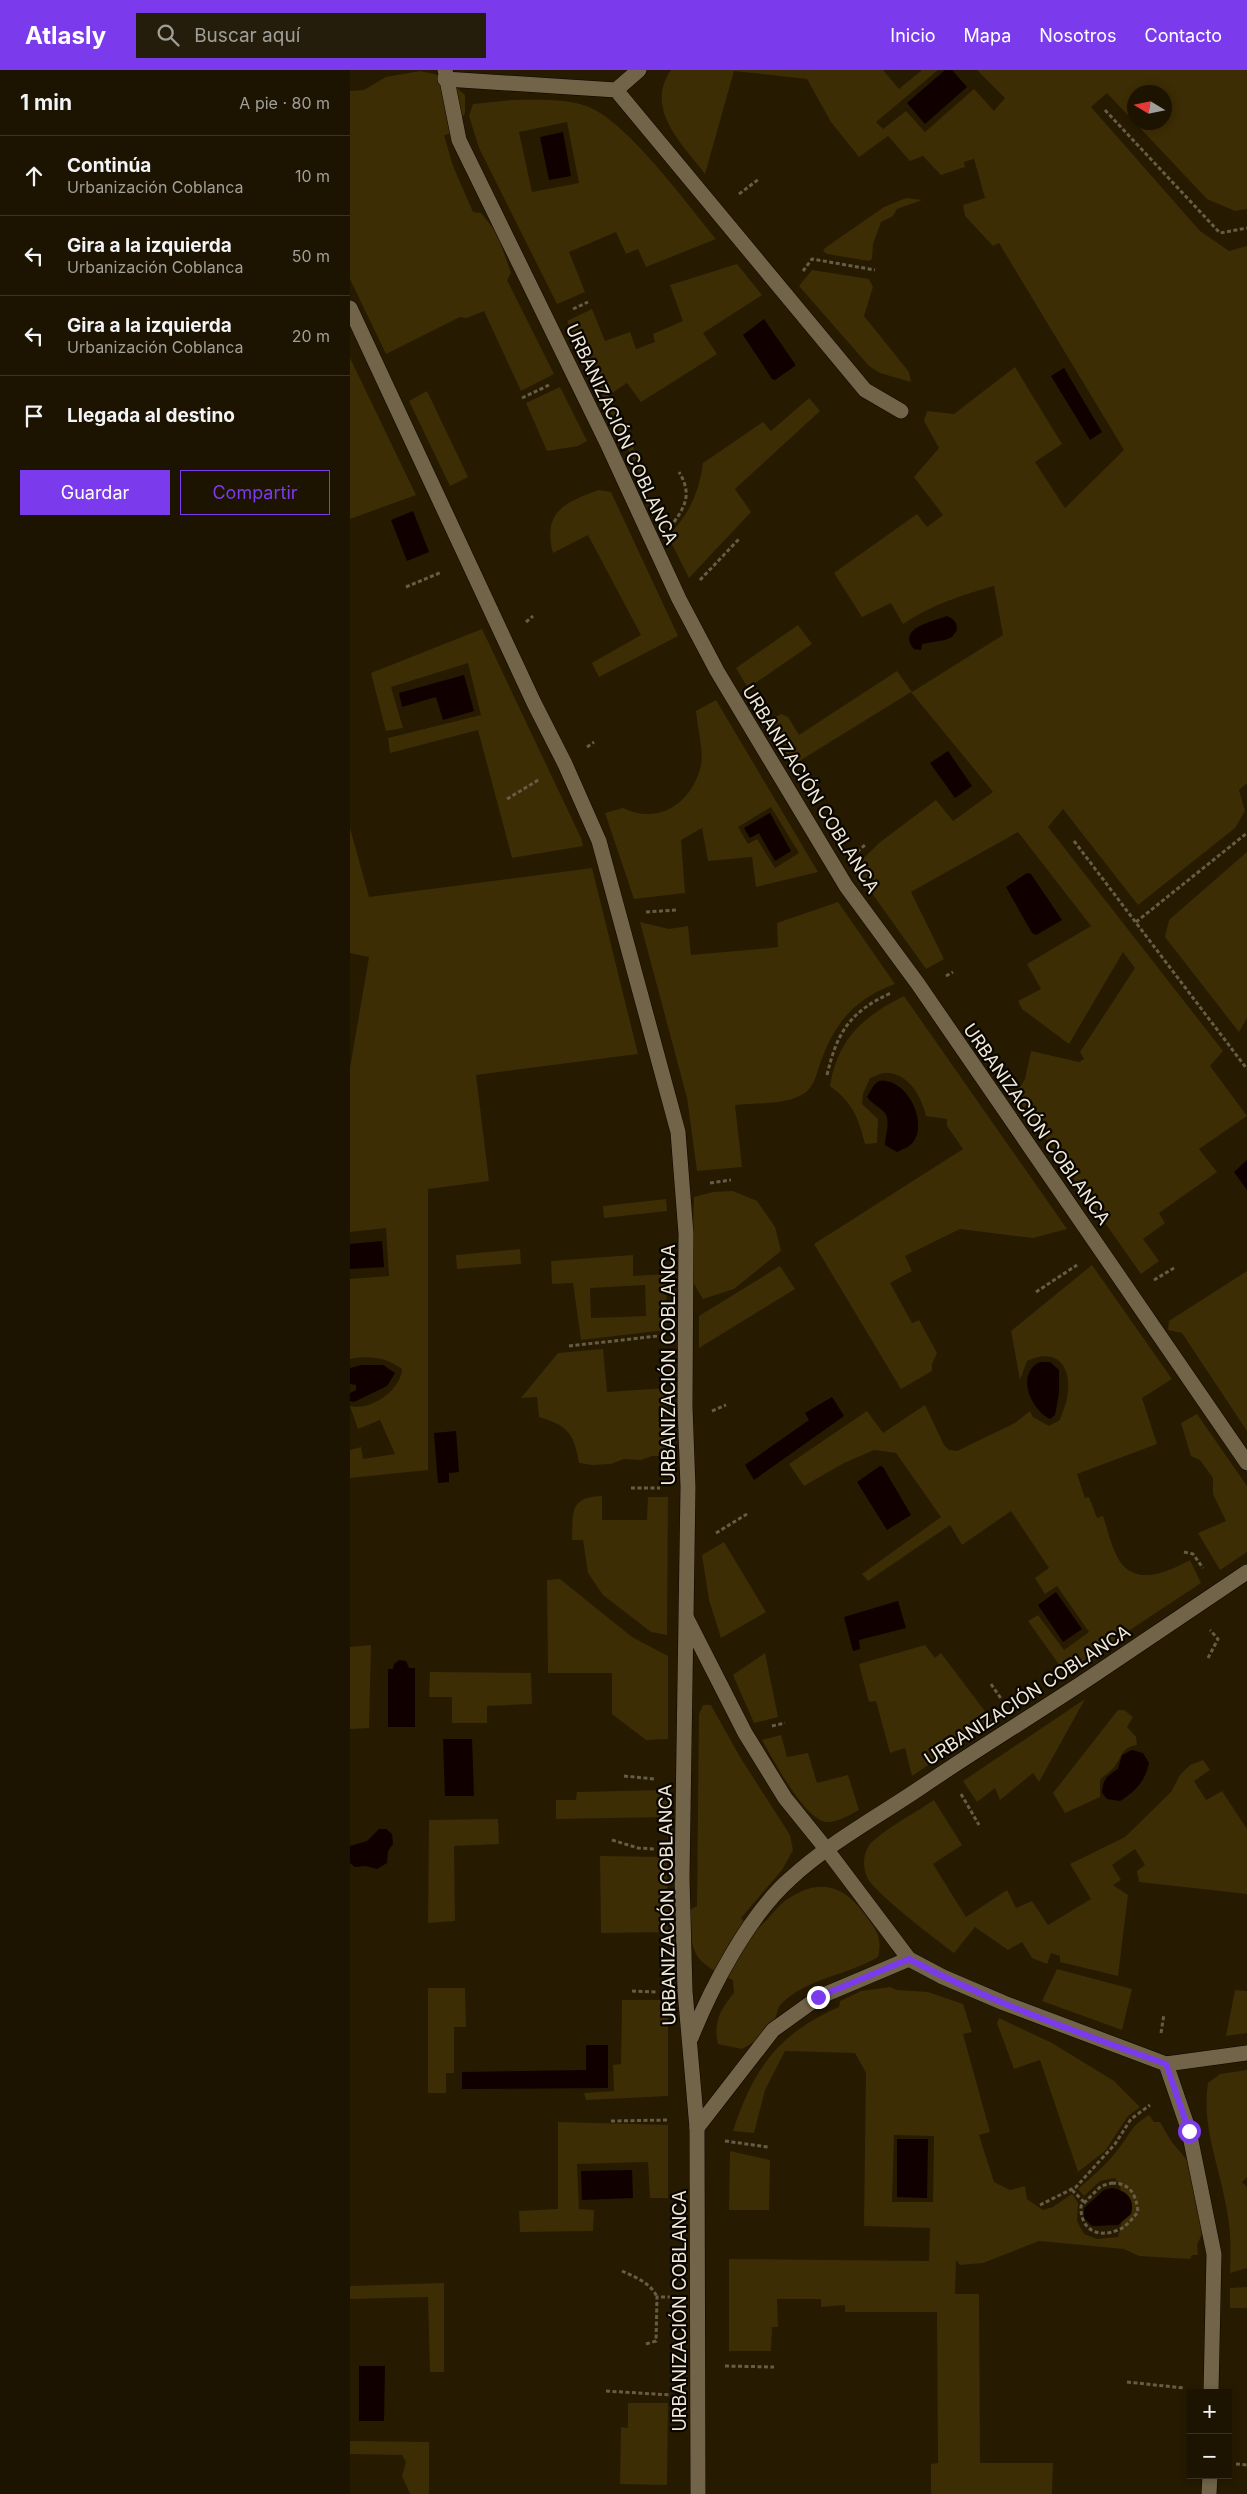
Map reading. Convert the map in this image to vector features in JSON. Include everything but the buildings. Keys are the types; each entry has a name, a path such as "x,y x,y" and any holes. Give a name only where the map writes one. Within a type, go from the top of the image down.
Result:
{"street":[{"path":"639,70 616,90 866,390 900,411"},
{"name":"URBANIZACIÓN COBLANCA","path":"616,90 445,75 459,140 607,443 679,599 716,672 836,871 918,984 1247,1463"},
{"name":"URBANIZACIÓN COBLANCA","path":"350,308 534,703 565,764 599,841 621,916 678,1132 686,1234 686,1617 682,1848 684,1972 697,2128 699,2298 698,2494"},
{"name":"URBANIZACIÓN COBLANCA","path":"689,2042 703,2008 754,1921 789,1879 828,1850 948,1769 1094,1675 1247,1572"},
{"name":"URBANIZACIÓN COBLANCA","path":"686,1617 745,1733 780,1790 828,1850 909,1959 943,1977 1004,2003 1166,2064 1247,2053"},
{"path":"697,2128 773,2030 818,1997 909,1959"},
{"path":"1166,2064 1189,2131 1214,2254 1211,2389"},
{"path":"1209,2494 1210,2479"}],"path":[{"path":"1106,110 1220,233 1247,228"},
{"path":"785,292 812,259 876,270"},
{"path":"654,546 667,533 685,503 687,486 679,472"},
{"path":"679,599 738,539"},
{"path":"406,587 452,568 466,558"},
{"path":"1136,922 1247,833"},
{"path":"1074,841 1247,1069"},
{"path":"827,1075 837,1038 853,1017 876,1000 918,984"},
{"path":"1036,1292 1100,1248"},
{"path":"569,1346 686,1333"},
{"path":"948,1769 979,1825"},
{"path":"612,1840 638,1848 682,1848"},
{"path":"1040,2205 1072,2190 1115,2144 1131,2118 1174,2087"},
{"path":"611,2121 667,2120 768,2147"},
{"path":"1122,2183 1131,2189 1136,2200 1138,2212 1129,2222 1116,2231 1096,2232 1088,2229 1082,2221 1082,2206 1085,2203 1101,2186 1122,2183"},
{"path":"1072,2190 1085,2203"},
{"path":"622,2271 641,2280 654,2290 657,2297 656,2341 646,2344"},
{"path":"657,2297 699,2298"},
{"path":"699,2365 774,2367"},
{"path":"1127,2382 1192,2389"},
{"path":"606,2391 699,2396"}],"shaded area":[{"path":"671,70 883,70 899,89 922,70 938,70 876,122 883,129 906,111 925,132 974,89 994,111 1005,98 977,70 1247,70 1247,209 1235,211 1207,199 1142,130 1172,130 1172,85 1127,85 1127,114 1107,93 1091,107 1200,231 1229,251 1247,246 1247,783 1239,790 1245,811 1235,828 1138,905 1063,809 1048,827 1223,1051 1210,1066 1247,1116 1199,1149 1217,1172 1159,1213 1165,1223 1143,1239 1159,1261 1141,1274 1015,1095 1025,1079 1031,1051 1079,1062 1084,1059 1080,1052 1135,968 1123,952 1069,1044 1022,1009 1018,1001 1041,989 1027,964 1091,926 1018,832 911,892 944,959 926,969 854,868 879,843 936,800 953,821 993,792 911,692 793,765 768,721 781,714 788,717 799,735 897,671 912,692 1003,635 994,586 947,601 903,624 891,603 862,617 834,573 917,514 927,527 943,515 914,477 939,448 924,421 927,411 954,414 1015,367 1062,444 1035,462 1065,508 1124,450 999,243 993,246 965,216 963,205 985,198 974,159 964,162 965,167 941,175 923,156 910,161 888,136 859,157 831,122 807,79 734,71 705,174 677,138 664,112 662,98 664,84"},
{"path":"945,70 952,70 967,87 925,124 907,103"},
{"path":"420,71 444,76 465,95 465,113 453,133 444,135 453,166 473,212 481,213 497,233 511,273 507,280 554,374 521,391 484,311 467,318 460,317 386,354 350,279 350,91 364,90 386,77"},
{"path":"512,100 541,100 571,102 589,107 605,116 639,147 657,166 716,239 646,267 638,249 626,254 616,232 569,252 585,292 557,304 479,148 469,116 473,104","holes":["567,122 579,183 532,192 519,132"]},
{"path":"563,132 571,176 549,180 540,137"},
{"path":"906,198 922,200 897,209 893,216 881,222 873,244 872,259 869,261 827,254 823,251 884,207"},
{"path":"737,264 762,295 703,333 717,354 641,402 627,383 609,395 651,485 648,491 567,321 592,309 605,341 630,332 636,349 655,342 653,334 683,321 670,285"},
{"path":"812,270 869,279 873,287 864,316 909,372 911,382 880,373 869,366 799,286"},
{"path":"764,319 795,364 795,366 775,380 772,379 743,335"},
{"path":"350,358 416,495 350,519"},
{"path":"1064,368 1102,432 1090,440 1051,376"},
{"path":"560,387 587,441 578,446 547,451 526,403"},
{"path":"427,391 468,477 450,486 409,401"},
{"path":"809,398 820,411 735,489 751,512 689,578 668,536 682,520 692,502 699,484 703,463 763,422 771,431"},
{"path":"599,490 611,492 678,636 599,677 592,663 641,635 588,535 553,553 550,539 554,518 559,511 576,499"},
{"path":"413,511 429,552 407,561 391,520"},
{"path":"947,616 956,623 957,630 952,637 922,644 921,650 914,649 910,642 910,636 913,631 918,627"},
{"path":"798,625 812,644 748,688 736,668"},
{"path":"482,629 581,838 583,846 512,858 478,730 390,753 388,738 481,715 468,663 391,687 403,728 386,731 371,673"},
{"path":"464,675 474,711 443,720 436,697 402,707 399,693"},
{"path":"716,700 818,872 756,887 752,857 708,861 702,828 681,840 685,893 634,899 605,813 623,808 636,813 649,814 661,812 682,800 697,778 702,760 696,711","holes":["771,807 799,853 775,868 757,839 748,844 738,827"]},
{"path":"948,751 972,786 955,798 930,763"},
{"path":"770,813 791,851 775,861 759,833 750,838 744,828"},
{"path":"350,828 369,897 592,868 638,1054 476,1075 489,1181 428,1189 428,1470 350,1478 350,1450 361,1447 363,1459 395,1454 380,1420 358,1429 350,1406 367,1405 384,1397 396,1384 402,1369 390,1362 377,1358 350,1359 350,1279 389,1276 386,1228 350,1232 350,1068 369,957 350,953"},
{"path":"1247,852 1247,1018 1239,1032 1165,937 1169,920"},
{"path":"1027,873 1031,874 1062,920 1036,935 1032,933 1006,887"},
{"path":"838,902 895,984 858,1004 840,1023 827,1047 814,1082 806,1092 790,1100 735,1105 742,1167 697,1171 687,1098 640,922 669,929 688,926 691,955 770,948 778,947 777,923"},
{"path":"904,996 1067,1229 1033,1238 960,1229 905,1256 912,1271 890,1283 912,1323 919,1320 937,1353 932,1364 932,1371 901,1389 814,1244 963,1149 947,1126 947,1119 926,1116 921,1101 913,1087 901,1077 885,1073 870,1078 863,1094 862,1104 878,1119 877,1143 865,1144 853,1111 844,1098 830,1086 839,1055 854,1031 876,1012"},
{"path":"879,1081 889,1082 898,1086 906,1093 916,1112 918,1133 914,1141 897,1152 885,1145 888,1125 885,1113 867,1097 874,1085"},
{"path":"1247,1160 1247,1190 1234,1172"},
{"path":"733,1191 757,1201 775,1227 781,1251 734,1289 703,1299 691,1279 694,1197 713,1192"},
{"path":"666,1199 667,1211 604,1218 603,1206"},
{"path":"382,1241 384,1267 350,1269 350,1244"},
{"path":"520,1249 521,1264 457,1269 456,1255"},
{"path":"633,1255 633,1276 667,1274 666,1330 581,1340 573,1283 552,1284 551,1261","holes":["645,1285 646,1316 591,1318 590,1288"]},
{"path":"1092,1265 1172,1379 1142,1398 1157,1444 1077,1474 1085,1498 1089,1497 1097,1518 1103,1516 1115,1553 1128,1570 1136,1574 1154,1574 1164,1572 1190,1560 1201,1583 1065,1673 1028,1621 1038,1615 1064,1650 1089,1632 1057,1586 1045,1594 1035,1578 1049,1568 1011,1511 962,1545 950,1525 868,1581 862,1574 941,1517 896,1453 874,1450 844,1463 804,1486 789,1464 867,1411 883,1433 925,1405 944,1445 949,1450 957,1451 1015,1423 1030,1411 1033,1417 1049,1426 1060,1420 1068,1387 1068,1377 1065,1369 1055,1358 1047,1356 1038,1357 1027,1361 1020,1380 1011,1331"},
{"path":"780,1266 795,1289 699,1348 699,1316"},
{"path":"1247,1271 1247,1431 1182,1333 1168,1330 1169,1321"},
{"path":"603,1349 607,1392 666,1388 667,1456 652,1456 641,1460 624,1459 611,1464 592,1465 579,1463 575,1444 568,1432 557,1424 539,1417 537,1397 521,1398 558,1353"},
{"path":"1040,1362 1050,1362 1059,1370 1059,1393 1055,1415 1050,1419 1037,1408 1028,1392 1028,1375 1032,1368"},
{"path":"362,1365 383,1365 395,1373 387,1386 354,1402 350,1401 350,1393 356,1390 356,1385 350,1384 350,1368"},
{"path":"832,1397 844,1416 754,1480 745,1465 809,1420 805,1413"},
{"path":"1197,1414 1247,1486 1247,1552 1220,1570 1198,1533 1226,1521 1213,1494 1213,1478 1200,1460 1191,1456 1181,1423"},
{"path":"456,1431 459,1472 449,1473 449,1482 438,1483 434,1433"},
{"path":"880,1466 883,1467 911,1515 887,1530 857,1482"},
{"path":"602,1496 602,1520 647,1520 648,1497 668,1497 667,1635 651,1632 603,1595 588,1573 583,1540 572,1540 573,1514 578,1503 584,1499"},
{"path":"724,1542 766,1612 721,1638 709,1600 702,1555"},
{"path":"560,1579 632,1637 668,1656 668,1739 646,1740 612,1714 612,1673 548,1673 547,1580"},
{"path":"1056,1592 1082,1629 1063,1642 1038,1605"},
{"path":"898,1601 906,1628 859,1640 860,1649 853,1651 844,1617"},
{"path":"371,1645 369,1728 350,1729 350,1647"},
{"path":"925,1645 935,1658 941,1653 993,1722 912,1776 905,1748 890,1753 876,1701 869,1702 859,1664"},
{"path":"765,1653 778,1717 754,1723 733,1675"},
{"path":"399,1660 406,1661 409,1668 415,1668 415,1727 388,1727 388,1669 393,1669 394,1664"},
{"path":"430,1672 531,1673 532,1704 487,1706 487,1723 452,1723 452,1697 429,1697"},
{"path":"1085,1699 1039,1782 1033,1773 1000,1800 995,1788 977,1802 963,1781"},
{"path":"703,1705 711,1705 740,1757 790,1835 793,1850 782,1870 741,1918 753,1932 786,1900 797,1893 818,1887 828,1887 846,1895 855,1902 879,1938 878,1957 815,1982 791,1995 780,2006 774,2021 764,2034 742,2049 718,2044 716,2029 721,2011 734,1993 733,1980 701,1961 696,1954 691,1936 691,1909 697,1906 699,1714"},
{"path":"1118,1710 1124,1710 1133,1717 1127,1727 1136,1737 1137,1745 1125,1750 1114,1768 1100,1780 1100,1797 1065,1813 1053,1793"},
{"path":"781,1735 787,1757 808,1753 817,1783 848,1775 859,1810 830,1822 817,1818 808,1811 781,1774 762,1740"},
{"path":"443,1739 472,1739 474,1796 445,1796"},
{"path":"1132,1750 1143,1753 1149,1763 1145,1775 1135,1789 1120,1801 1107,1799 1102,1793 1103,1784 1108,1776 1118,1769 1122,1755"},
{"path":"1203,1760 1210,1770 1194,1781 1206,1800 1222,1791 1247,1829 1247,1894 1139,1882 1137,1871 1145,1865 1135,1849 1112,1865 1121,1880 1113,1885 1128,1895 1118,1976 1060,1962 1060,1956 1051,1953 1047,1964 1032,1958 1022,1942 1008,1950 975,1927 954,1953 881,1894 865,1872 865,1853 873,1841 895,1824 934,1800 962,1845 933,1864 966,1917 1007,1890 1016,1908 1032,1901 1048,1925 1091,1899 1070,1864 1125,1837 1171,1792 1180,1775 1190,1765"},
{"path":"667,1790 667,1817 556,1819 556,1800 576,1800 577,1792"},
{"path":"498,1819 499,1844 454,1846 455,1921 428,1923 429,1820"},
{"path":"379,1829 386,1829 392,1834 393,1844 388,1851 387,1863 377,1869 366,1866 355,1867 350,1863 350,1846 367,1841"},
{"path":"600,1856 667,1857 668,1932 601,1933"},
{"path":"1057,1969 1132,1989 1122,2030 1042,2001"},
{"path":"890,1987 897,1990 928,1992 963,2004 972,2032 963,2034 990,2132 979,2135 994,2182 1010,2190 1025,2186 1027,2199 1043,2210 1053,2207 1072,2194 1078,2203 1077,2221 1084,2234 1097,2239 1118,2237 1125,2210 1120,2187 1115,2178 1100,2181 1084,2196 1078,2189 1120,2147 1135,2126 1149,2115 1154,2122 1160,2122 1171,2141 1191,2165 1202,2234 1197,2245 1198,2255 1192,2255 1190,2259 1139,2256 1124,2249 1039,2241 983,2263 960,2265 956,2260 955,2294 979,2294 980,2463 1053,2463 1052,2494 931,2494 931,2464 938,2463 937,2312 845,2312 845,2305 821,2307 821,2299 777,2299 778,2327 772,2327 771,2351 729,2351 729,2259 929,2261 930,2228 864,2226 866,2073 855,2053 785,2051 765,2090 754,2133 733,2131 749,2090 770,2056 799,2029 839,2007 840,2001 861,1991","holes":["894,2135 934,2136 933,2202 892,2202"]},
{"path":"428,1988 465,1988 466,2027 454,2027 454,2073 446,2073 446,2093 428,2093"},
{"path":"1235,1990 1247,1991 1247,2033 1226,2036"},
{"path":"622,2000 668,2000 668,2096 586,2100 584,2093 614,2091 613,2065 621,2064"},
{"path":"999,2018 1052,2043 1114,2081 1140,2107 1128,2116 1105,2151 1078,2172 1040,2060 1014,2069 997,2023"},
{"path":"586,2045 608,2045 608,2088 462,2089 462,2072 586,2070"},
{"path":"1247,2070 1247,2177 1242,2182 1247,2187 1247,2268 1230,2273 1228,2219 1207,2115 1208,2083 1220,2074"},
{"path":"558,2122 668,2125 668,2198 650,2198 648,2162 577,2164 579,2209 594,2210 593,2231 520,2232 519,2211 558,2209"},
{"path":"897,2139 928,2139 927,2198 897,2197"},
{"path":"730,2151 770,2160 769,2210 729,2210"},
{"path":"632,2170 633,2198 582,2200 581,2171"},
{"path":"1112,2188 1122,2191 1129,2196 1132,2204 1131,2214 1118,2225 1092,2226 1084,2218 1084,2208 1104,2190"},
{"path":"444,2283 444,2372 430,2372 428,2297 350,2299 350,2286"},
{"path":"1247,2287 1247,2308 1230,2308 1230,2288"},
{"path":"359,2366 385,2366 384,2421 359,2421"},
{"path":"628,2403 668,2403 667,2485 620,2484 621,2427 628,2428"},
{"path":"350,2441 429,2442 429,2494 410,2494 402,2476 406,2462 402,2455 350,2454"}],"route":[{"path":"818,1997 909,1959 943,1977 1004,2003 1166,2064 1189,2131"}]}
